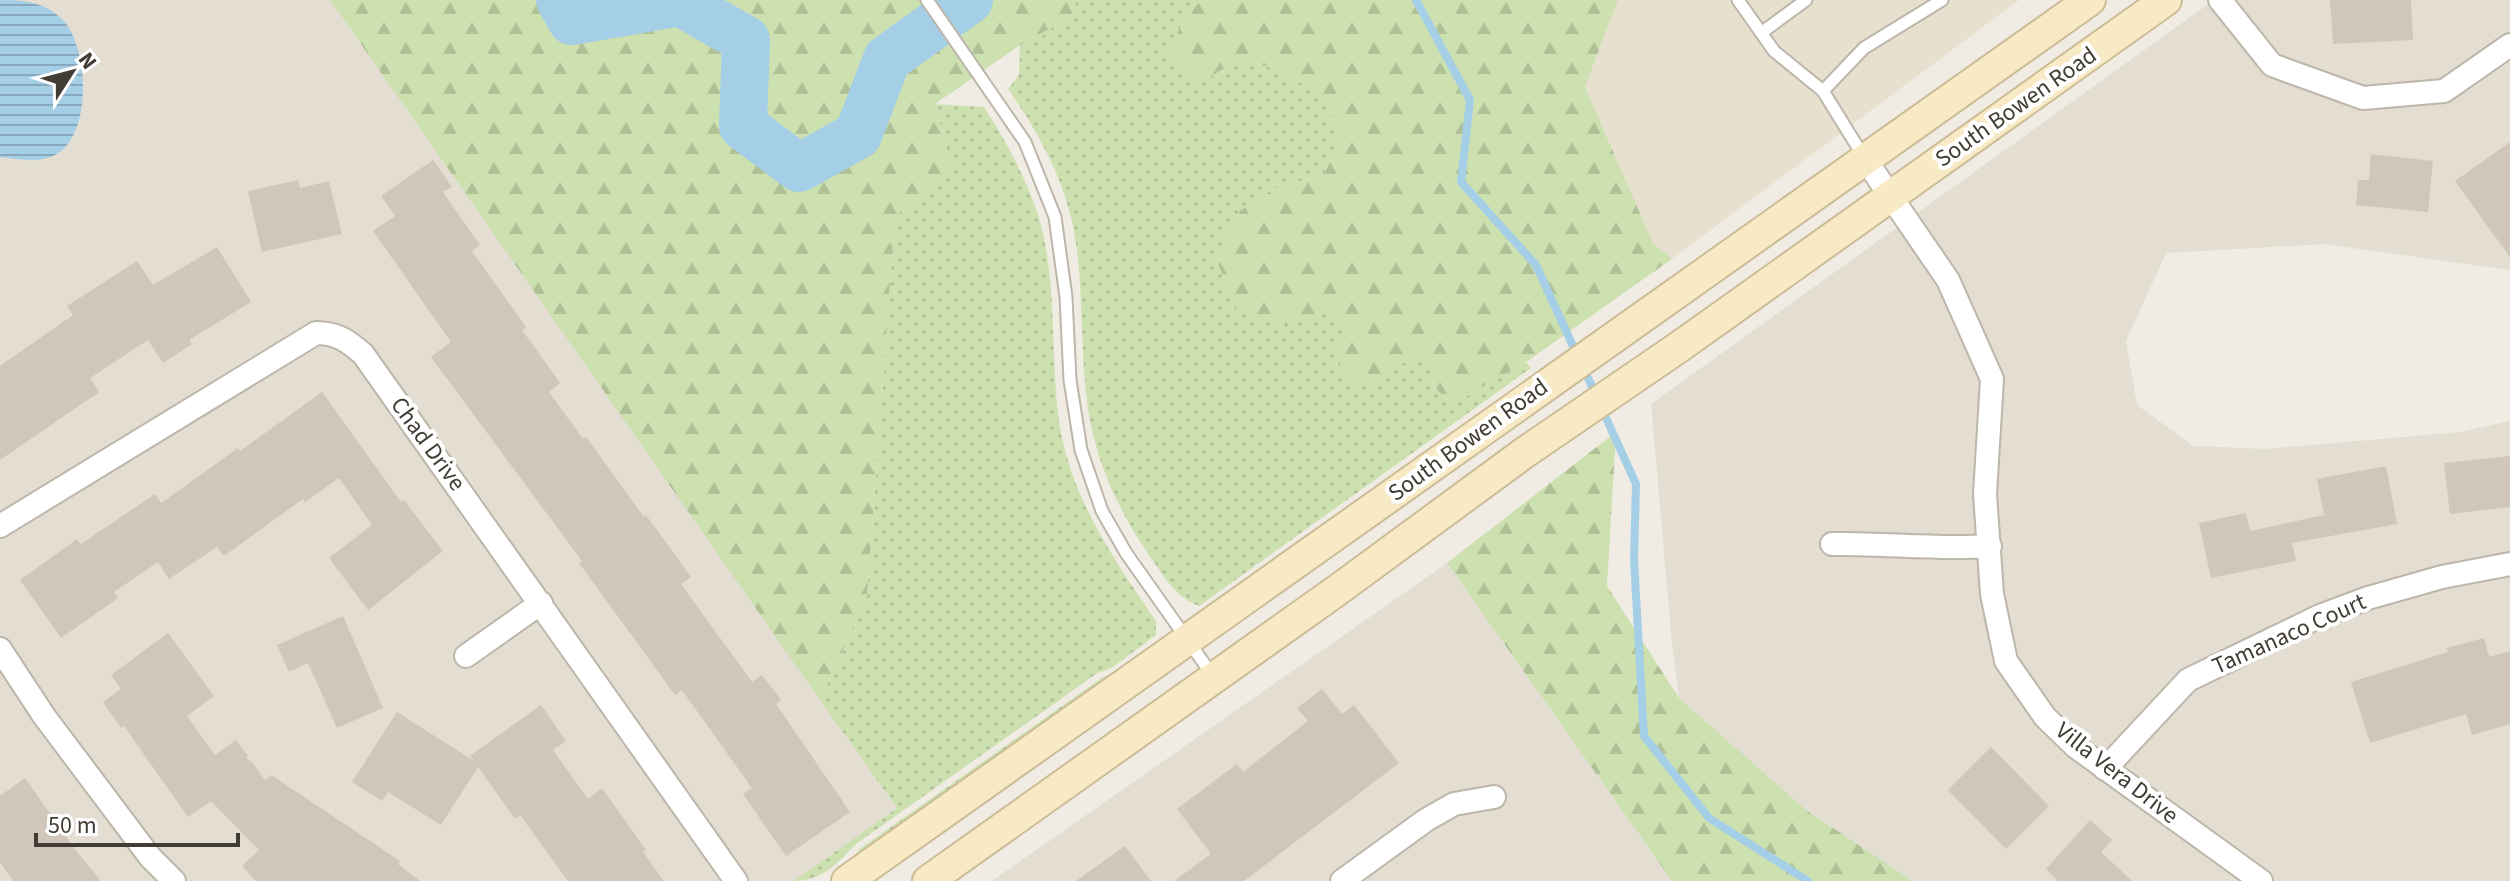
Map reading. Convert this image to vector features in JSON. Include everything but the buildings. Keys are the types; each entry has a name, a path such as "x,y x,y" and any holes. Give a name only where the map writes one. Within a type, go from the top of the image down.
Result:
{"main road":[{"name":"South Bowen Road","path":"847,881 2090,0"},
{"name":"South Bowen Road","path":"928,881 1524,453 1679,347 2166,0"}],"street":[{"path":"2220,0 2272,65 2363,98 2444,91 2510,45"},
{"name":"Villa Vera Drive","path":"1865,159 1948,280 1992,379 1985,494 1992,594 2006,661 2045,717 2076,747 2261,881"},
{"name":"Chad Drive","path":"0,526 316,333 333,333 363,354 736,881"},
{"path":"1832,544 1881,543 1957,548 1990,546"},
{"name":"Tamanaco Court","path":"2105,769 2188,680 2320,616 2368,598 2442,577 2510,564"},
{"path":"466,656 541,603"},
{"path":"0,649 44,716 150,857 174,881"},
{"path":"1342,881 1426,820 1454,804 1494,797"}],"lane":[{"path":"927,0 1025,142 1055,217 1066,297 1070,380 1081,450 1102,511 1126,553 1215,677"},
{"path":"1738,0 1774,51 1823,91 1865,159"},
{"path":"1761,33 1806,0"},
{"path":"1823,91 1864,48 1942,0"}],"shaded area":[{"path":"0,0 330,0 897,808 794,881 0,881"},
{"path":"1618,0 2019,0 1672,259 1653,243 1585,87"},
{"path":"2214,0 2510,0 2510,270 2324,244 2166,253 2126,341 2137,405 2193,446 2265,449 2460,432 2510,421 2510,881 1913,881 1806,810 1679,698 1651,404"},
{"path":"1447,563 1672,881 992,881"}],"green space":[{"path":"330,0 1076,0 1073,16 1020,45 935,104 952,170 895,216 867,596 820,700"},
{"path":"1076,0 1201,0 1184,18 1198,84 1237,61 1275,68 1316,92 1341,131 1324,176 1278,186 1286,327 1327,311 1347,325 1377,383 1400,364 1426,357 1434,387 1453,404 1526,362 1531,368 1199,606 1170,585 1138,539 1110,486 1088,409 1077,249 1069,208 1048,154 1008,89 1019,75 1020,45 1073,16"},
{"path":"1201,0 1618,0 1585,87 1653,243 1672,259 1526,362 1453,404 1434,387 1426,358 1400,364 1377,383 1346,381 1336,352 1347,325 1327,311 1286,327 1237,309 1215,256 1240,211 1278,186 1324,176 1341,131 1316,92 1275,68 1237,61 1198,84 1169,53 1184,18"},
{"path":"935,104 984,107 1027,186 1045,242 1052,298 1058,410 1069,463 1100,534 1156,621 1156,635 856,844 829,870 813,878 794,881 897,808 820,700 867,596 895,216 952,170"},
{"path":"1616,432 1607,586 1679,698 1806,810 1913,881 1672,881 1447,563"},
{"path":"1112,674 853,861 851,859 861,848 1103,677"}],"water":[{"path":"0,0 26,2 49,9 63,20 78,50 83,91 76,130 67,145 48,158 28,160 0,157"}],"waterway":[{"path":"560,0 572,21 680,2 746,40 743,126 799,168 858,135 887,59 969,0"},
{"path":"1416,0 1470,100 1461,182 1536,265 1577,355"},
{"path":"1583,367 1636,484 1634,560 1644,736 1709,818 1808,881"}]}
